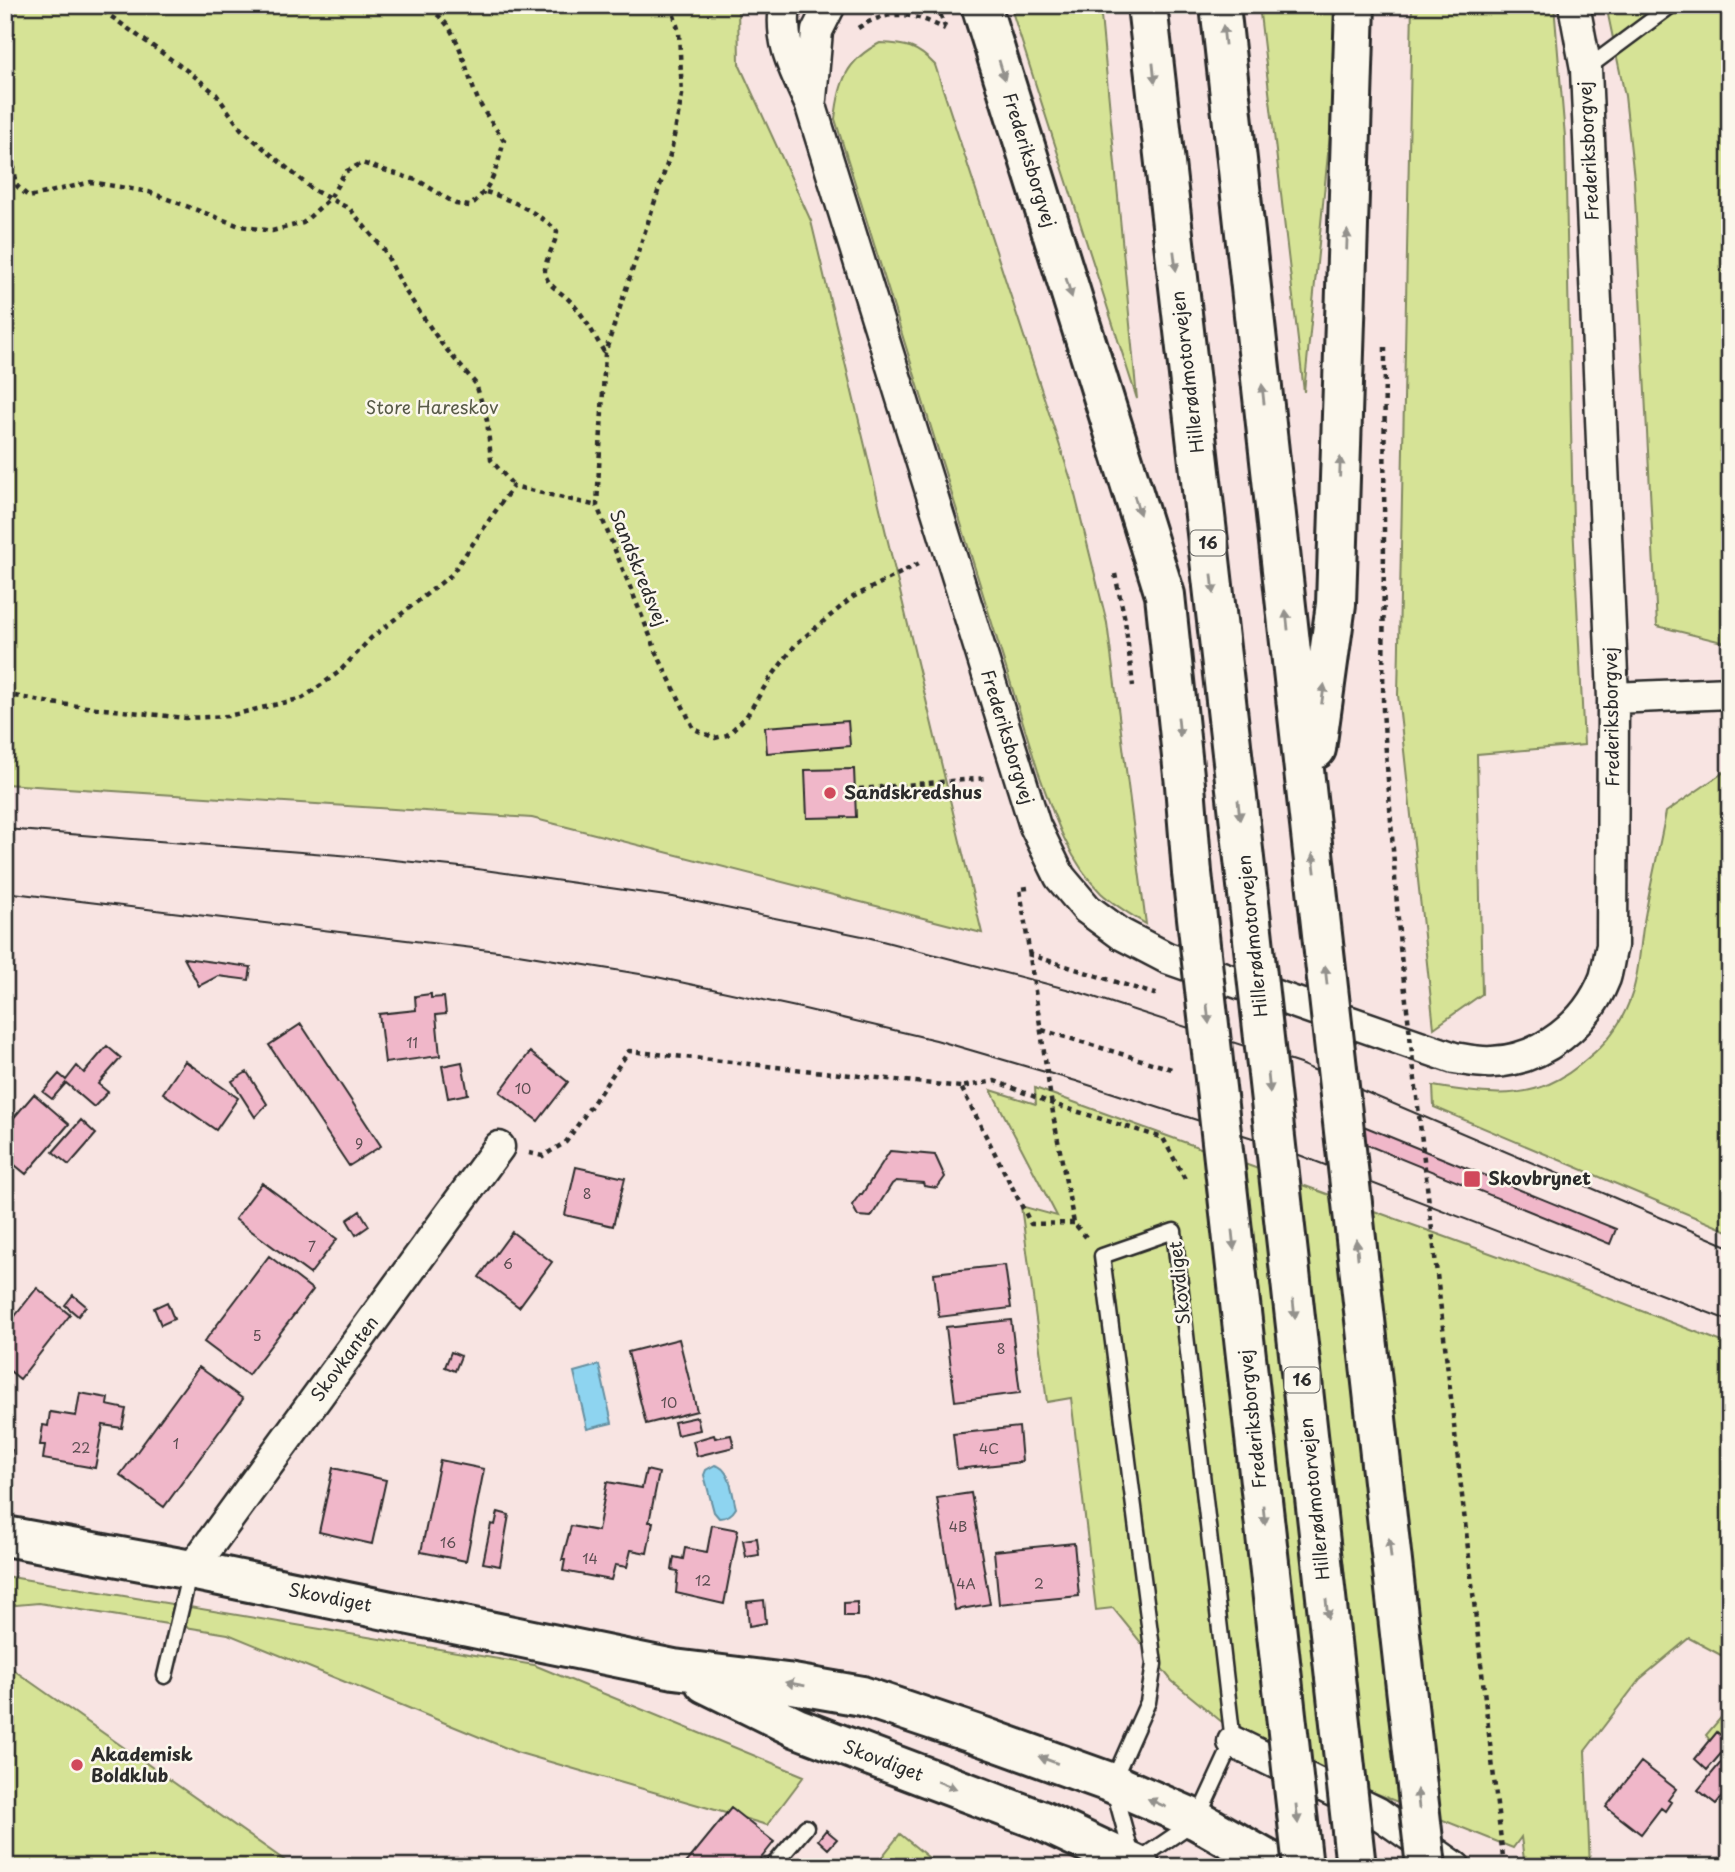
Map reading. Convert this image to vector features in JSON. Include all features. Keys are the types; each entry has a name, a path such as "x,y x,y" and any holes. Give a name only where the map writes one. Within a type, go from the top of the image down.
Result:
{"main road":[{"name":"Frederiksborgvej","path":"981,5 1165,595 1192,873 1303,1867"},
{"name":"Hillerødmotorvejen","path":"1147,5 1356,1867"},
{"path":"1220,5 1426,1867"},
{"path":"1308,810 1336,604 1354,5"},
{"name":"Skovdiget","path":"5,1536 191,1570 674,1669 787,1683 862,1696 1112,1783"},
{"name":"Skovdiget","path":"674,1669 797,1728 1040,1820 1137,1865"},
{"path":"1112,1783 1197,1820 1280,1867"}],"street":[{"name":"Frederiksborgvej","path":"785,5 782,22 784,43 811,106 1035,826 1060,877 1087,909 1121,934 1167,958 1454,1058 1491,1062 1520,1058 1546,1048 1570,1029 1605,978 1612,946 1613,698 1586,69 1574,5"},
{"name":"Frederiksborgvej","path":"811,106 817,31 830,5"},
{"path":"1613,698 1730,693"},
{"name":"Skovkanten","path":"191,1570 499,1147"},
{"path":"1233,1742 1378,1813 1455,1867"}],"lane":[{"path":"1586,69 1672,5"},
{"name":"Skovdiget","path":"1112,1783 1148,1702 1154,1664 1102,1256 1174,1231 1233,1742"},
{"path":"164,1676 191,1570"},
{"path":"1112,1783 1137,1865 1197,1820 1233,1742"},
{"path":"772,1867 806,1826"}],"path":[{"path":"95,5 216,94 241,129 313,190 350,209 384,250 406,292 441,343 476,384 487,420 491,460 513,486 597,506"},
{"path":"286,5 356,5"},
{"path":"5,158 13,168 17,186 29,197 91,182 149,192 240,226 272,231 303,223 330,198 345,172 362,163 419,181 456,204 470,206 486,192 498,166 504,141 476,95 460,45 443,22 421,5"},
{"name":"Sandskredsvej","path":"671,5 679,32 682,95 673,141 605,353 597,506 659,658 694,729 715,738 727,735 746,717 796,644 853,597 913,565 951,555"},
{"path":"937,5 949,38"},
{"path":"851,36 859,27 878,17 901,15 924,18 946,29"},
{"path":"486,192 541,218 557,231 557,239 545,272 547,279 552,287 568,298 582,314 605,353"},
{"path":"1385,346 1383,710 1400,947 1504,1867"},
{"path":"5,694 51,703 184,718 228,716 303,698 340,673 371,638 451,575 513,486"},
{"path":"1115,572 1125,620 1133,686"},
{"path":"859,789 965,780"},
{"path":"961,1087 1031,1224 1074,1223 1028,954 1020,889"},
{"path":"1028,954 1154,994 1167,958"},
{"path":"499,1147 542,1156 566,1142 629,1051 961,1087 995,1081 1053,1104 1163,1138 1187,1183"}],"green space":[{"name":"Store Hareskov","path":"5,5 738,5 739,64 811,221 982,933 532,818 5,784"},
{"path":"1010,5 1100,5 1137,399"},
{"path":"1259,5 1343,5 1304,392"},
{"path":"1412,5 1554,5 1565,137 1573,523 1584,745 1477,754 1482,994 1434,1028 1398,695"},
{"path":"1606,5 1730,5 1730,644 1657,626 1634,179 1625,96"},
{"path":"880,43 910,47 935,65 1072,483 1107,623 1146,924 1111,902 1089,880 1071,851 1050,803 835,119 846,74 859,57"},
{"path":"1730,768 1730,892 1727,894 1730,896 1730,1232 1434,1107 1433,1086 1491,1093 1535,1089 1570,1072 1604,1043 1621,1019 1633,991 1645,913 1666,812"},
{"path":"1035,1088 1501,1257 1730,1345 1730,1660 1689,1638 1640,1679 1585,1751 1590,1867 1525,1867 1521,1837 1513,1848 1245,1741 1172,1681 1113,1608 1096,1610 1071,1398 1047,1402 1021,1206 1057,1216 991,1090 1036,1104"},
{"path":"5,1576 534,1665 804,1776 767,1825 516,1752 228,1634 39,1603 5,1606"},
{"name":"Akademisk Boldklub","path":"5,1664 294,1867 5,1867"},
{"path":"1730,1707 1730,1767 1706,1735"},
{"path":"900,1834 940,1867 874,1867"}],"water":[{"path":"599,1365 612,1423 587,1429 574,1372"},
{"path":"715,1465 728,1476 736,1508 729,1516 722,1518 714,1512 704,1475 706,1470"}],"building":[{"path":"848,721 850,746 767,753 765,727"},
{"name":"Sandskredshus","path":"854,769 856,817 807,818 805,770"},
{"path":"184,958 251,967 249,980 218,976 199,986"},
{"path":"431,994 431,998 444,997 446,1014 436,1015 440,1056 385,1063 379,1014 416,1010 415,996"},
{"path":"301,1024 381,1146 349,1166 269,1045"},
{"path":"107,1046 121,1058 98,1084 108,1092 94,1107 66,1083 52,1099 43,1092 59,1074 66,1080 77,1066 84,1073"},
{"path":"530,1052 568,1082 538,1121 500,1092"},
{"path":"185,1061 238,1098 216,1130 163,1093"},
{"path":"462,1062 468,1094 448,1098 442,1066"},
{"path":"247,1072 267,1104 255,1117 232,1081"},
{"path":"34,1094 69,1124 26,1174 5,1157 5,1128"},
{"path":"1334,1114 1616,1229 1610,1244 1328,1129"},
{"path":"81,1120 96,1134 69,1165 53,1152"},
{"path":"890,1151 935,1155 945,1177 937,1188 924,1186 923,1183 896,1181 871,1217 858,1216 852,1205"},
{"path":"576,1167 625,1178 613,1226 565,1215"},
{"path":"262,1183 337,1239 310,1274 235,1219"},
{"path":"360,1211 369,1226 356,1235 347,1220"},
{"path":"512,1232 552,1262 519,1307 479,1277"},
{"path":"269,1256 313,1290 248,1375 204,1342"},
{"path":"1005,1265 1011,1308 939,1317 934,1273"},
{"path":"37,1288 70,1315 20,1379 5,1367 5,1329"},
{"path":"73,1295 86,1306 78,1316 65,1305"},
{"path":"167,1302 174,1319 161,1325 154,1308"},
{"path":"1011,1320 1020,1393 955,1401 946,1327"},
{"path":"679,1339 697,1411 646,1424 628,1352"},
{"path":"451,1352 461,1356 455,1371 445,1367"},
{"path":"199,1367 243,1399 164,1507 120,1475"},
{"path":"80,1393 108,1398 107,1405 126,1409 122,1428 103,1425 95,1468 43,1459 45,1445 40,1445 43,1425 48,1426 50,1412 76,1416"},
{"path":"697,1417 700,1430 677,1435 674,1422"},
{"path":"1019,1427 1022,1462 957,1469 953,1434"},
{"path":"714,1435 715,1438 731,1435 734,1447 697,1456 693,1441"},
{"path":"5,1449 12,1450 6,1482 5,1481"},
{"path":"440,1460 484,1469 466,1561 421,1552"},
{"path":"333,1468 386,1480 372,1544 319,1532"},
{"path":"646,1470 659,1473 649,1522 653,1522 647,1553 631,1550 627,1567 615,1565 611,1580 563,1571 565,1560 562,1560 571,1526 598,1531 607,1482 642,1488"},
{"path":"971,1493 990,1604 955,1610 937,1498"},
{"path":"498,1512 509,1515 500,1566 483,1563 491,1524 495,1525"},
{"path":"712,1525 738,1530 724,1604 676,1593 678,1571 672,1570 674,1557 683,1559 685,1548 707,1552"},
{"path":"757,1538 759,1555 746,1557 743,1540"},
{"path":"1074,1543 1079,1596 999,1604 994,1551"},
{"path":"764,1600 766,1623 749,1626 747,1602"},
{"path":"857,1602 857,1616 844,1616 844,1603"},
{"path":"1717,1732 1730,1743 1707,1770 1695,1759"},
{"path":"1723,1760 1730,1766 1730,1797 1725,1793 1716,1804 1698,1790"},
{"path":"1641,1762 1676,1789 1668,1800 1671,1802 1665,1811 1661,1808 1641,1834 1606,1807"},
{"path":"731,1808 774,1842 754,1867 683,1867"},
{"path":"826,1830 837,1839 828,1849 818,1840"},
{"path":"663,1858 675,1867 655,1867"}],"tram line":[{"path":"5,829 365,857 470,868 673,897 867,937 1078,992 1300,1064 1730,1247"},
{"path":"5,892 506,952 652,976 936,1040 1076,1081 1268,1143 1730,1321"}],"place":[{"name":"Sandskredshus","path":"830,793"},
{"name":"Skovbrynet","path":"1472,1179"},
{"name":"Akademisk Boldklub","path":"77,1765"}]}
